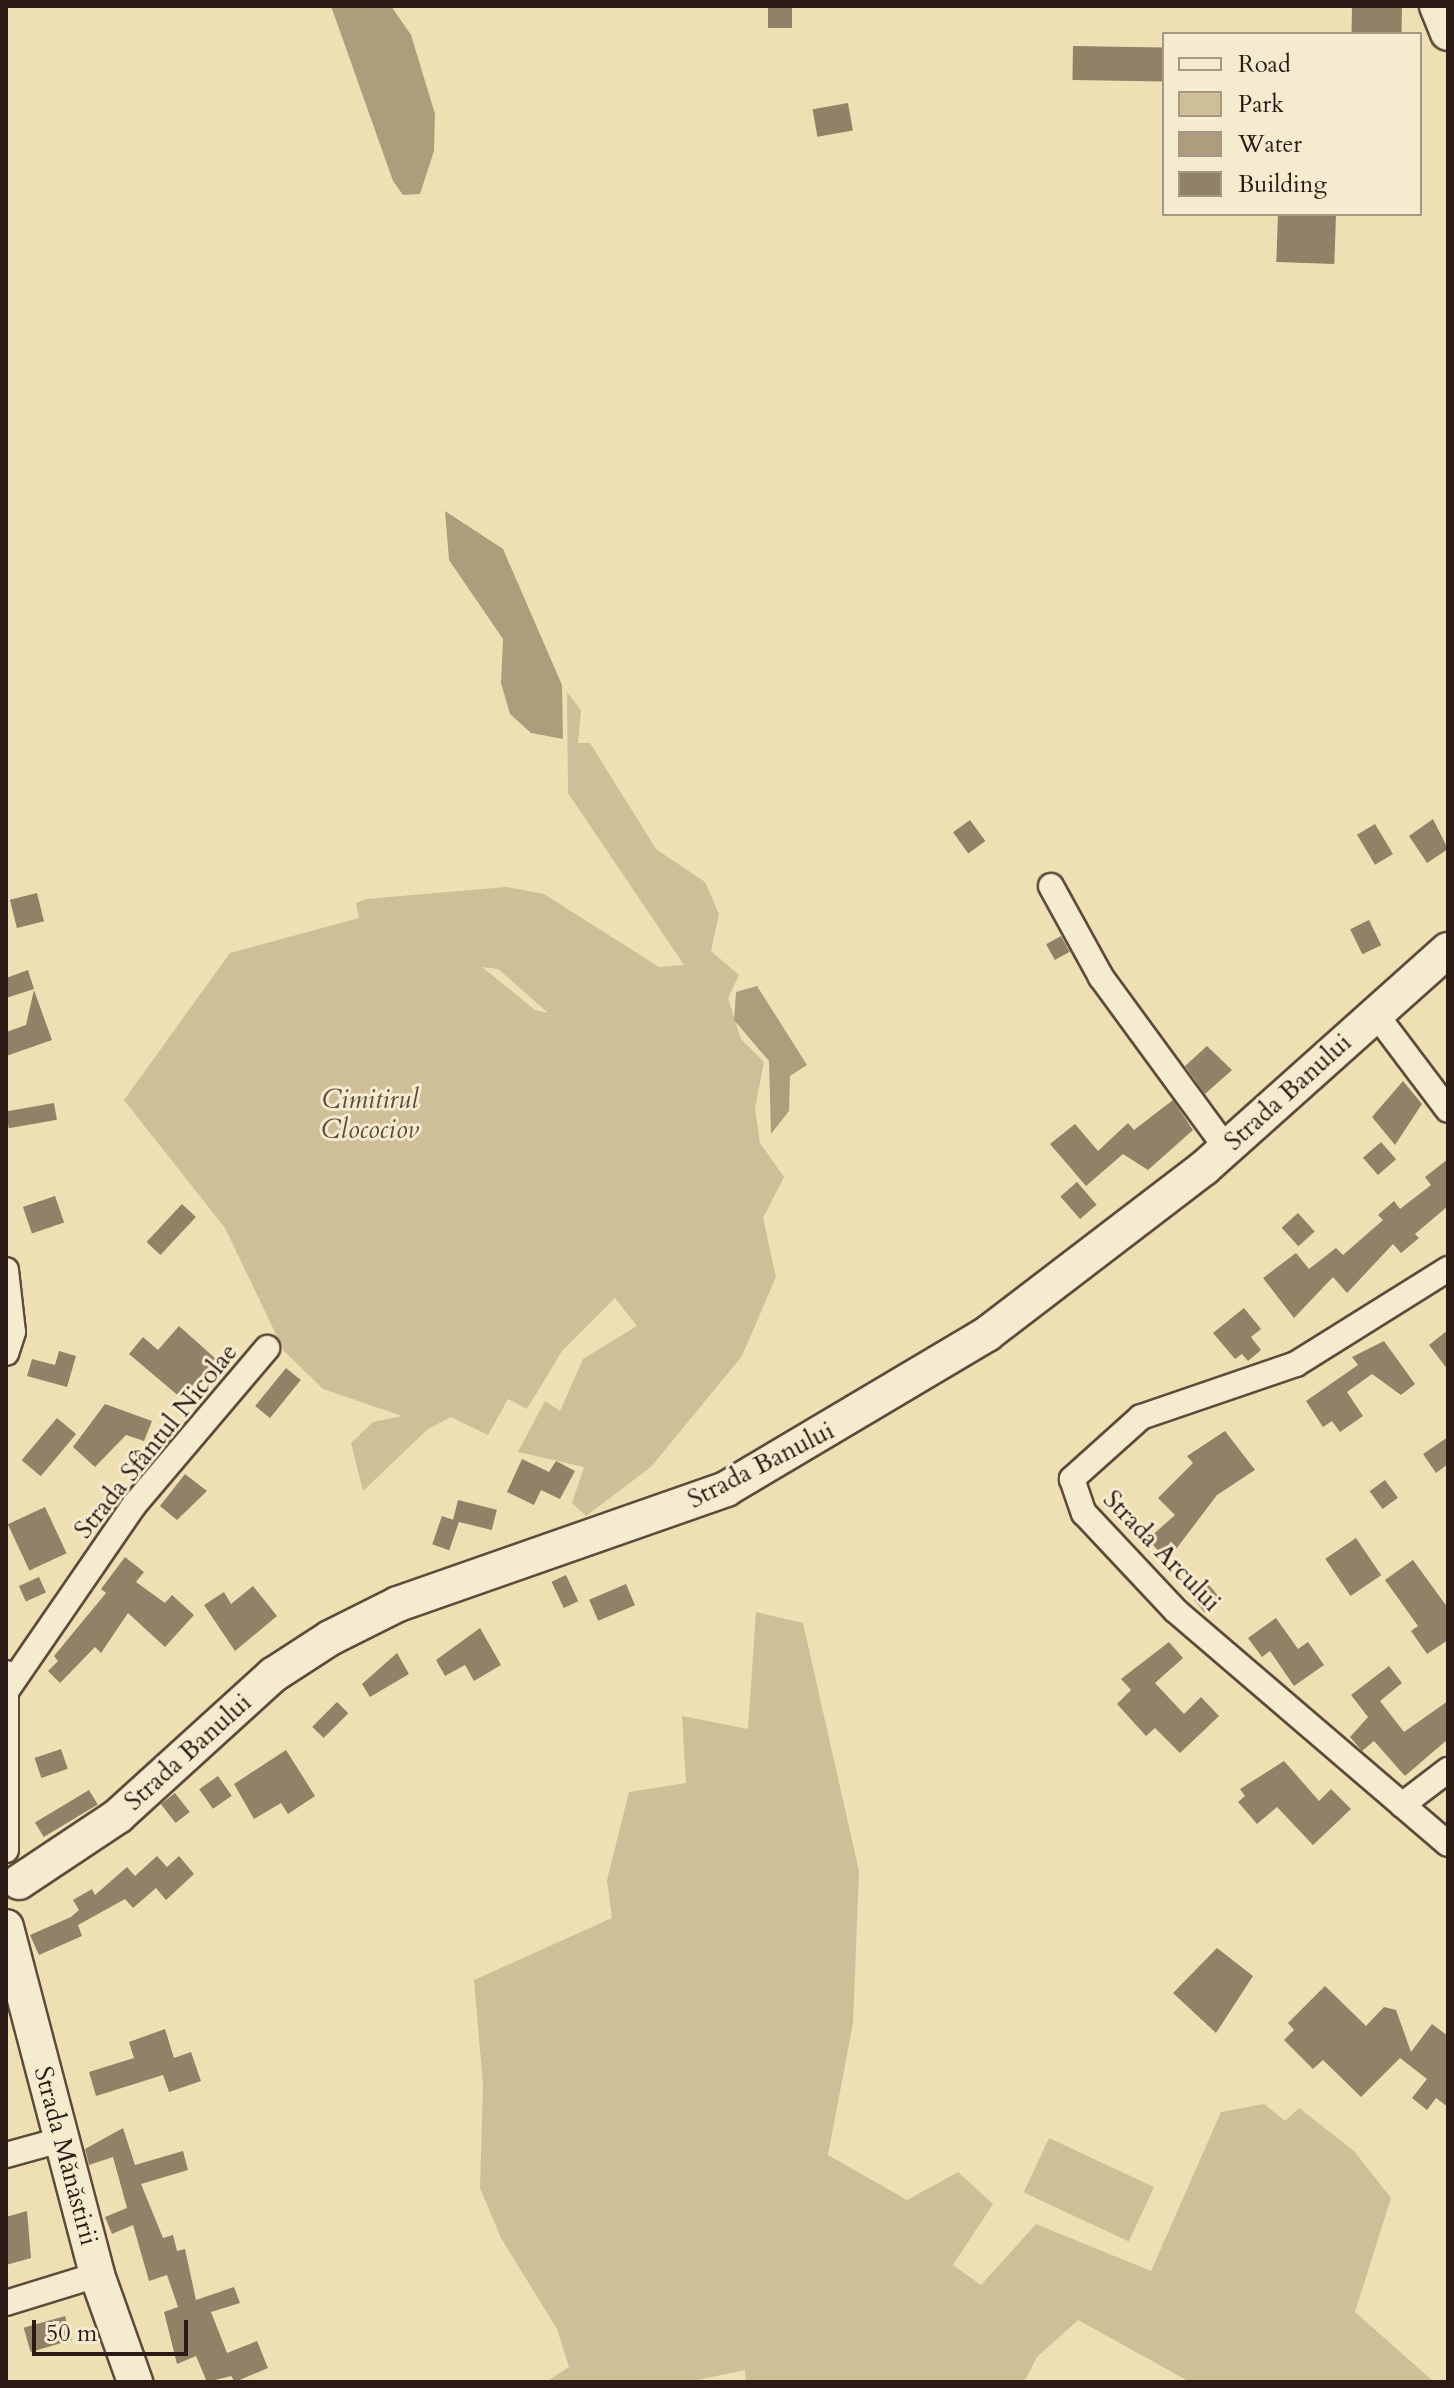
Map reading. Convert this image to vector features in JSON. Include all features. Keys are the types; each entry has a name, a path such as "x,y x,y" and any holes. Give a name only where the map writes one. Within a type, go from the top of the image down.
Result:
{"street":[{"path":"1437,6 1448,33"},
{"path":"1051,886 1101,977 1226,1148"},
{"name":"Strada Banului","path":"10,1888 118,1816 273,1675 330,1638 398,1604 726,1489 806,1446 987,1334 1226,1148 1448,950"},
{"path":"1375,1013 1448,1110"},
{"name":"Strada Arcului","path":"1448,1269 1296,1364 1141,1417 1072,1479 1084,1513 1176,1611 1448,1844"},
{"path":"6,1270 13,1332 6,1353"},
{"name":"Strada Sfântul Nicolae","path":"7,1680 134,1505 267,1348"},
{"path":"6,1850 7,1680"},
{"path":"1402,1805 1448,1770"},
{"name":"Strada Mănăstirii","path":"6,1927 97,2275 135,2382"},
{"path":"6,2155 61,2140"},
{"path":"6,2303 97,2275"}],"green space":[{"name":"Cimitirul Clocociov","path":"567,692 581,710 578,743 590,743 656,849 705,882 719,914 711,951 739,975 728,998 741,1039 764,1062 755,1108 760,1143 784,1177 763,1218 776,1277 742,1356 651,1467 586,1516 572,1503 584,1467 518,1452 545,1401 560,1411 583,1359 637,1326 615,1298 562,1351 527,1409 508,1399 488,1435 451,1417 428,1429 363,1491 351,1443 373,1422 402,1416 323,1389 284,1351 225,1228 124,1100 230,953 359,918 356,903 366,899 506,887 544,894 659,967 684,965 568,793","holes":["482,967 498,969 548,1013 535,1010"]},
{"path":"756,1612 803,1623 859,1871 853,2023 828,2155 907,2200 958,2172 993,2204 953,2265 981,2285 1036,2224 1151,2271 1221,2112 1264,2104 1285,2121 1299,2108 1354,2151 1391,2198 1355,2312 1434,2382 1190,2382 1078,2320 1037,2357 1024,2382 746,2382 745,2370 688,2382 546,2382 569,2367 557,2329 501,2238 480,2188 483,2084 474,1980 612,1918 607,1880 629,1792 686,1783 682,1716 748,1729"},
{"path":"1049,2138 1154,2187 1129,2241 1024,2192"}],"water":[{"path":"331,6 391,6 411,35 435,114 434,151 420,194 403,195 393,181"},
{"path":"445,511 503,549 562,685 563,739 531,733 510,714 501,683 503,639 449,560"},
{"path":"757,986 807,1065 790,1076 789,1111 771,1134 769,1061 734,1020 736,992"}],"building":[{"path":"768,6 792,6 792,28 768,28"},
{"path":"1352,6 1402,7 1402,32 1352,32"},
{"path":"1073,46 1162,48 1162,82 1072,80"},
{"path":"848,103 853,131 817,137 813,109"},
{"path":"1278,216 1336,216 1334,264 1276,262"},
{"path":"1433,819 1448,849 1427,863 1409,836"},
{"path":"970,820 985,841 968,853 953,832"},
{"path":"1375,824 1393,854 1375,865 1357,835"},
{"path":"37,893 44,921 17,928 10,900"},
{"path":"1369,920 1381,945 1362,954 1350,929"},
{"path":"1061,936 1070,952 1055,960 1046,944"},
{"path":"28,970 34,989 6,998 6,978"},
{"path":"34,990 52,1040 6,1056 6,1032 26,1025"},
{"path":"1207,1046 1232,1070 1205,1094 1185,1066"},
{"path":"1403,1081 1422,1104 1395,1145 1372,1117"},
{"path":"1173,1100 1193,1130 1148,1170 1123,1154 1086,1186 1050,1144 1075,1124 1098,1151 1128,1123 1134,1130"},
{"path":"54,1103 57,1120 9,1128 6,1111"},
{"path":"1381,1142 1396,1159 1378,1175 1363,1158"},
{"path":"1448,1159 1448,1206 1415,1234 1419,1238 1401,1253 1393,1244 1347,1293 1333,1277 1294,1318 1263,1278 1296,1253 1309,1269 1336,1248 1343,1255 1383,1220 1378,1215 1394,1201 1400,1209 1431,1185 1425,1177"},
{"path":"1077,1182 1097,1205 1080,1219 1060,1196"},
{"path":"55,1196 64,1222 32,1234 23,1207"},
{"path":"182,1204 196,1217 160,1255 147,1242"},
{"path":"1298,1213 1315,1232 1298,1246 1282,1228"},
{"path":"1244,1308 1261,1329 1251,1337 1261,1350 1248,1361 1242,1354 1235,1359 1213,1333"},
{"path":"179,1326 216,1359 181,1398 129,1354 143,1337 158,1350"},
{"path":"1448,1330 1448,1370 1429,1345"},
{"path":"1384,1341 1415,1384 1401,1395 1372,1374 1347,1392 1363,1416 1340,1432 1332,1421 1323,1427 1306,1401 1358,1365 1352,1357"},
{"path":"59,1351 76,1356 67,1387 27,1376 32,1359 55,1365"},
{"path":"286,1368 301,1380 270,1418 255,1406"},
{"path":"105,1404 152,1421 144,1441 126,1435 95,1467 73,1447"},
{"path":"57,1418 76,1434 41,1476 22,1460"},
{"path":"1225,1431 1255,1470 1217,1495 1167,1561 1148,1539 1175,1515 1158,1498 1193,1463 1187,1456"},
{"path":"1448,1437 1448,1464 1436,1473 1423,1454"},
{"path":"522,1459 549,1472 556,1461 575,1471 560,1499 541,1490 534,1505 507,1492"},
{"path":"185,1474 207,1491 177,1520 160,1506"},
{"path":"1385,1480 1398,1498 1383,1509 1370,1491"},
{"path":"458,1500 497,1510 492,1530 453,1520"},
{"path":"45,1507 67,1553 29,1571 8,1524"},
{"path":"442,1516 459,1522 449,1550 432,1544"},
{"path":"1356,1538 1381,1575 1350,1596 1325,1559"},
{"path":"125,1557 144,1572 136,1582 165,1603 172,1595 194,1615 165,1647 128,1613 101,1653 95,1647 60,1683 48,1671 58,1661 54,1656 106,1593 101,1589"},
{"path":"1413,1560 1448,1608 1448,1640 1427,1654 1411,1631 1418,1626 1385,1580"},
{"path":"566,1575 578,1601 564,1608 551,1582"},
{"path":"39,1577 46,1593 26,1601 19,1586"},
{"path":"1204,1579 1221,1599 1205,1612 1188,1592"},
{"path":"626,1584 635,1605 598,1621 589,1600"},
{"path":"253,1586 277,1616 235,1651 204,1605 224,1592 231,1604"},
{"path":"1276,1618 1298,1649 1308,1642 1324,1665 1294,1686 1270,1651 1262,1657 1248,1638"},
{"path":"480,1628 501,1665 474,1681 465,1665 445,1676 436,1660"},
{"path":"1169,1642 1183,1658 1155,1683 1184,1714 1201,1697 1219,1716 1180,1753 1155,1728 1146,1736 1117,1704 1131,1690 1121,1679"},
{"path":"397,1653 409,1674 370,1697 362,1684"},
{"path":"1389,1666 1402,1683 1380,1701 1404,1732 1448,1701 1448,1739 1405,1776 1374,1741 1362,1751 1350,1737 1368,1717 1351,1695"},
{"path":"337,1702 348,1713 324,1738 312,1727"},
{"path":"61,1749 68,1769 41,1778 35,1758"},
{"path":"286,1750 315,1796 288,1814 281,1803 254,1819 234,1784"},
{"path":"1284,1761 1319,1801 1331,1789 1351,1809 1313,1845 1277,1807 1257,1824 1238,1802 1245,1796 1240,1789"},
{"path":"218,1776 232,1796 213,1809 199,1789"},
{"path":"89,1790 98,1805 44,1837 35,1822"},
{"path":"175,1793 190,1812 176,1823 161,1804"},
{"path":"157,1856 167,1867 179,1856 194,1874 166,1900 156,1888 133,1908 125,1899 78,1925 82,1936 39,1955 30,1935 71,1917 79,1910 73,1900 92,1889 95,1895 127,1867 135,1876"},
{"path":"1217,1948 1253,1976 1216,2033 1173,1993"},
{"path":"1325,1986 1366,2026 1384,2007 1396,2010 1411,2052 1432,2024 1448,2036 1448,2107 1436,2098 1427,2110 1412,2098 1427,2079 1400,2058 1361,2097 1323,2060 1313,2069 1284,2040 1294,2030 1288,2023"},
{"path":"165,2029 174,2058 191,2052 201,2081 169,2092 163,2075 96,2096 89,2072 134,2058 129,2042"},
{"path":"123,2128 135,2165 183,2151 188,2170 141,2184 163,2238 173,2235 177,2251 185,2249 196,2300 234,2287 240,2303 211,2312 227,2353 257,2341 268,2368 235,2382 231,2376 207,2382 196,2356 177,2364 164,2312 178,2307 167,2275 149,2281 133,2225 112,2234 105,2217 127,2208 113,2157 89,2165 85,2149"},
{"path":"27,2211 31,2258 6,2265 6,2217"},
{"path":"65,2316 72,2340 31,2352 24,2328"}]}
